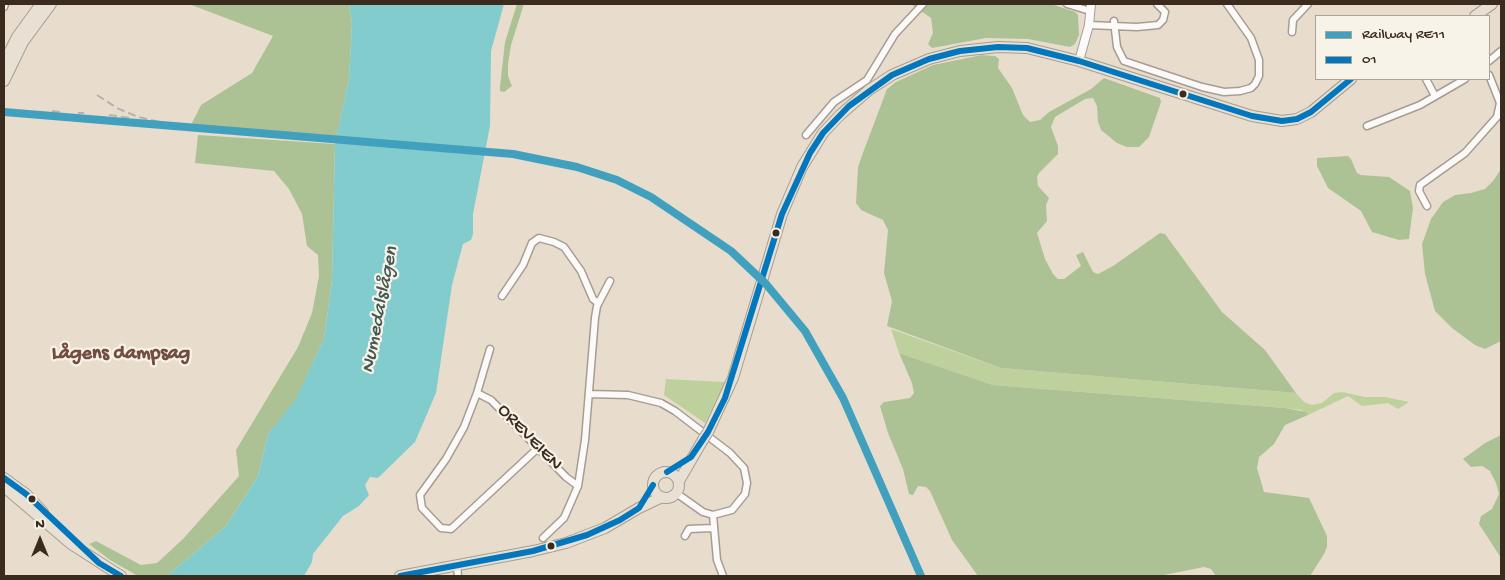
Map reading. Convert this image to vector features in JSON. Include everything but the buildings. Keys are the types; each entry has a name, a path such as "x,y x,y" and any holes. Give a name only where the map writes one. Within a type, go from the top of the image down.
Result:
{"main road":[{"path":"4,63 17,37 41,4"},
{"path":"4,81 23,42 51,4"},
{"path":"1476,15 1492,4"},
{"path":"400,576 566,543 605,528 639,508 662,497 670,497 676,493 679,481 690,457 706,435 728,391 788,199 810,153 823,133 840,115 877,84 929,59 984,48 1027,48 1079,61 1244,113 1282,121 1297,119 1311,112 1350,80"},
{"path":"639,508 653,486 656,476 667,472 690,457"},
{"path":"667,472 675,475 679,481"},
{"path":"4,478 26,494 99,563"},
{"path":"653,486 656,493 662,497"},
{"path":"4,487 71,544 121,576"}],"street":[{"path":"806,135 821,114 834,102 867,80 896,34 923,4"},
{"path":"1067,4 1091,7 1089,25 1079,61"},
{"path":"1089,25 1160,24 1165,12 1157,4"},
{"path":"1114,24 1120,57 1131,64 1214,90 1245,90 1250,88 1258,79 1258,53 1251,38 1227,4"},
{"path":"1292,32 1293,20 1308,4"},
{"path":"1490,60 1501,51"},
{"path":"1427,206 1419,191 1420,185 1465,153 1499,114 1500,103 1490,78"},
{"path":"1427,80 1435,96"},
{"path":"1367,126 1403,112 1463,80"},
{"path":"502,296 523,265 532,243 540,238 554,242 567,251 580,271 593,299 598,303"},
{"path":"543,538 564,518 578,486 583,462 598,303 610,281"},
{"path":"490,349 477,393 456,444 420,495 422,508 441,528 447,530 454,527 538,448"},
{"name":"OREVEIEN","path":"477,393 491,400 578,486"},
{"path":"589,394 628,394 658,402 675,411 739,461 746,476 743,499 732,510 713,514 703,512 676,493"},
{"path":"713,514 717,560 723,576"},
{"path":"685,536 689,529 713,528"},
{"path":"457,565 458,576"}],"green space":[{"path":"189,4 349,4 352,24 349,79 337,136 191,125 201,105 252,73 273,36"},
{"path":"517,4 524,4 511,45 508,64 508,76 512,86 504,92 500,91 500,86 505,42"},
{"path":"911,4 1051,4 1075,12 1078,15 1079,35 1075,44 1070,47 1028,39 986,38 932,48 928,44 933,33 931,18"},
{"path":"982,55 995,56 999,59 998,68 1012,88 1023,115 1030,122 1040,120 1049,112 1091,89 1104,78 1160,98 1161,102 1149,137 1139,147 1127,147 1117,143 1101,130 1098,122 1097,106 1093,98 1085,99 1055,117 1051,127 1058,146 1058,154 1037,177 1038,186 1049,198 1046,205 1047,221 1037,233 1045,259 1053,274 1058,279 1064,279 1081,266 1076,255 1083,252 1093,272 1098,274 1113,266 1160,233 1165,234 1222,312 1265,350 1296,393 1001,368 887,326 892,301 884,273 888,230 883,220 861,210 856,203 858,167 887,89 896,82 933,65"},
{"path":"198,135 335,144 332,280 324,339 295,401 268,434 258,476 226,526 167,576 138,576 110,560 89,544 96,541 141,565 157,563 183,539 239,476 236,450 298,347 312,313 319,276 318,255 307,246 302,214 289,189 274,171 195,163"},
{"path":"1348,156 1357,173 1389,177 1410,191 1413,208 1409,239 1399,240 1372,232 1361,211 1328,188 1317,166 1317,158"},
{"path":"1501,169 1501,341 1485,349 1475,345 1452,328 1435,311 1425,274 1422,244 1431,219 1443,202 1455,195 1485,189"},
{"path":"891,329 1001,368 1296,393 1304,402 1312,405 1322,403 1334,393 1342,392 1365,397 1385,397 1409,402 1398,409 1388,403 1362,406 1348,396 1308,415 1301,410 1285,408 993,385 899,353"},
{"path":"899,353 993,385 1285,408 1306,412 1308,415 1285,425 1274,444 1259,457 1257,468 1264,492 1309,498 1327,536 1327,547 1324,554 1310,576 1216,576 1211,569 1204,567 1159,576 978,576 952,540 930,491 926,487 918,486 913,495 909,494 903,469 888,433 880,406 884,402 910,398 914,393 912,383"},
{"path":"666,379 725,382 705,423 664,395"},
{"path":"1501,435 1501,558 1479,524 1481,516 1492,509 1499,494 1496,483 1490,471 1482,466 1471,467 1463,459 1485,443"}],"water":[{"name":"Numedalslågen","path":"349,4 504,4 491,51 490,126 473,214 473,234 471,240 463,244 452,285 436,393 415,442 378,478 370,477 365,485 369,495 359,506 343,516 313,554 312,562 304,576 167,576 226,526 258,476 268,434 295,400 324,339 332,280 335,144 349,79 352,24"}],"pier":[{"path":"334,137 485,149 485,154 333,142"}],"railway":[{"path":"97,95 117,108 138,117 182,127"},
{"path":"52,111 60,112"},
{"path":"78,113 84,113"},
{"path":"109,115 131,118"}],"rail line":[{"name":"RE11","path":"4,112 513,154 577,167 617,180 651,197 731,251 766,284 805,331 843,398 921,576"}],"transit line":[{"name":"01","path":"667,472 691,457 708,432 725,398 782,214 810,153 823,133 849,106 892,75 929,59 960,51 998,47 1027,48 1079,61 1252,116 1282,121 1297,119 1311,112 1350,80"},
{"name":"01","path":"4,478 26,494 99,563 121,576"},
{"name":"01","path":"400,576 533,551 587,535 620,520 639,508 653,485"}],"district":[{"name":"Lågens dampsag","path":"121,355"}]}
